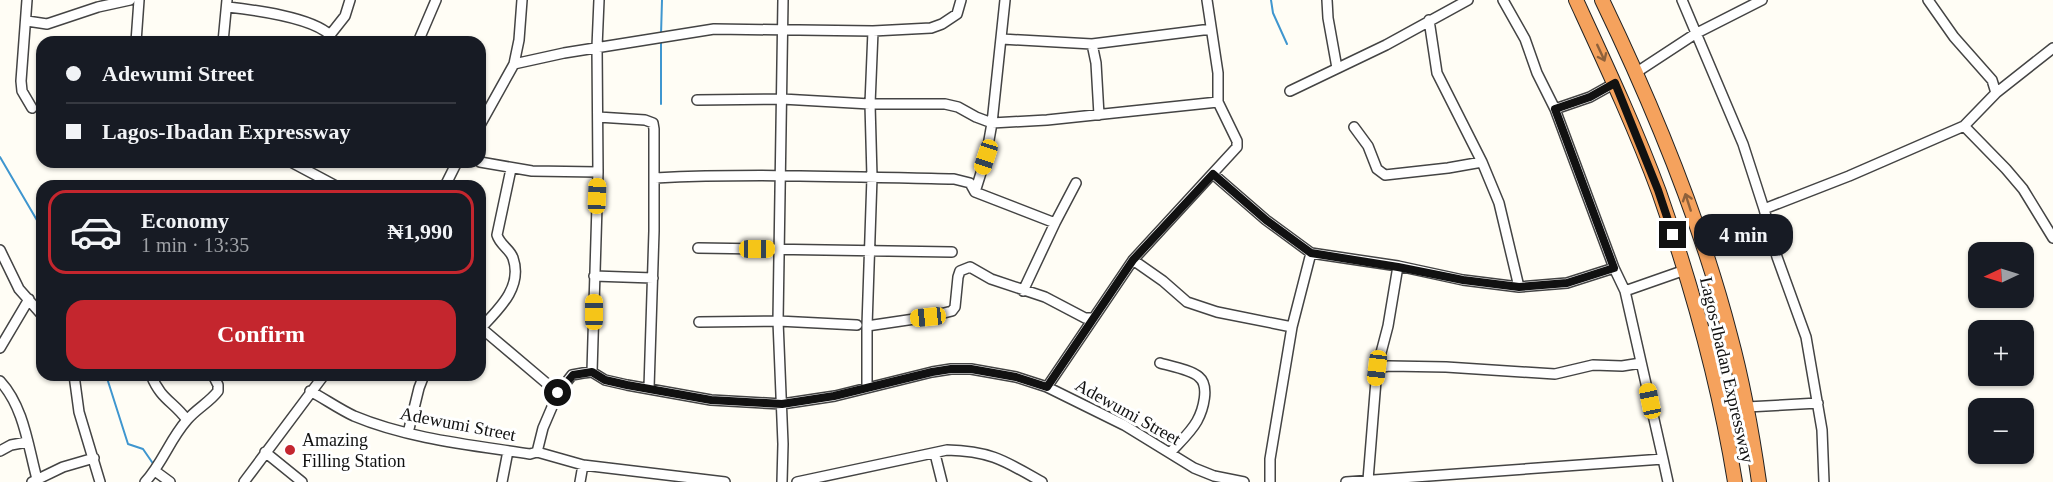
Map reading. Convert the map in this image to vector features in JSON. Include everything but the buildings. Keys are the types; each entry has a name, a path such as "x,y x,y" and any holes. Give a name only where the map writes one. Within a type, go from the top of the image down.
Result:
{"highway":[{"name":"Lagos-Ibadan Expressway","path":"1576,0 1615,83 1658,190 1685,270 1708,352 1735,482"},
{"name":"Lagos-Ibadan Expressway","path":"1602,0 1637,72 1688,200 1730,335 1747,407 1759,482"}],"street":[{"path":"27,0 21,81 22,91 32,108"},
{"path":"27,21 47,24 98,7 130,0"},
{"path":"136,36 139,0"},
{"path":"330,36 345,16 350,0"},
{"path":"421,36 436,0"},
{"path":"486,113 514,64 519,40 522,0"},
{"path":"592,372 598,172 599,0"},
{"path":"782,482 782,404 777,321 783,0"},
{"path":"514,64 597,47 714,29 873,31 931,28 957,14 961,0"},
{"path":"975,192 986,157 992,123 1005,0"},
{"path":"1047,387 1133,260 1237,147 1237,141 1218,102 1218,73 1208,0"},
{"path":"1327,0 1337,68"},
{"path":"1290,91 1386,45 1468,0"},
{"path":"1503,0 1525,39 1537,73 1555,109 1614,268 1625,291 1668,482"},
{"path":"1682,0 1743,144 1777,256 1806,337 1822,430 1824,482"},
{"path":"1637,72 1695,34 1762,0"},
{"path":"1928,0 1954,38 1992,80 1996,93"},
{"path":"224,36 227,3 276,14 319,28 327,36"},
{"path":"1429,20 1437,73 1482,162 1499,203 1519,287"},
{"path":"1002,39 1092,44 1211,28"},
{"path":"867,388 862,326 871,250 870,104 873,31"},
{"path":"1092,44 1096,63 1099,115"},
{"path":"1764,208 1849,176 1964,126 1996,93 2053,48"},
{"path":"1555,109 1590,97 1615,83"},
{"path":"697,100 782,99 870,104 945,104 958,107 992,123 1047,120 1218,102"},
{"path":"598,117 645,120 653,123 655,178 650,388"},
{"path":"1964,126 2023,189 2053,238"},
{"path":"1354,127 1368,146 1377,169 1385,175 1482,162"},
{"path":"486,163 532,171 598,172"},
{"path":"301,168 320,180"},
{"path":"486,322 514,285 512,255 499,241 497,235 511,169"},
{"path":"1213,174 1266,220 1311,253 1463,280 1519,287 1567,283 1614,268"},
{"path":"655,178 780,175 954,179 970,183 975,192 1054,223"},
{"path":"1023,291 1054,223 1076,183"},
{"path":"698,248 952,252"},
{"path":"0,250 19,290 36,308"},
{"path":"1270,482 1270,459 1292,327 1311,253"},
{"path":"1133,260 1163,281 1187,302 1217,312 1292,327"},
{"path":"699,322 777,321 862,326 928,317 952,311 955,307 960,271 970,267 991,279 1045,297 1085,318 1093,318"},
{"path":"1368,480 1377,368 1388,326 1398,267"},
{"path":"1625,291 1685,270"},
{"path":"594,276 653,278"},
{"path":"0,348 29,299"},
{"path":"486,331 558,393"},
{"path":"1160,363 1195,374 1201,378 1204,386 1203,402 1197,422 1170,453"},
{"path":"1377,368 1389,366 1446,367 1556,374 1593,365 1622,366 1641,363"},
{"name":"Adewumi Street","path":"310,391 354,416 408,433 530,454 537,452 543,428 558,393 573,375 592,372 605,380 711,400 782,404 811,400 932,372 971,369 1016,377 1047,387 1124,425 1194,468 1214,476 1244,482"},
{"path":"0,381 16,403 27,442 34,481 63,466 94,458"},
{"path":"76,381 79,412 100,482"},
{"path":"154,381 160,393 187,420"},
{"path":"145,482 155,471 187,420 218,391 215,381"},
{"path":"244,482 319,381"},
{"path":"408,433 422,381"},
{"path":"1747,407 1818,403"},
{"path":"0,451 11,444 27,442"},
{"path":"797,482 947,450 971,451 993,456 1042,482"},
{"path":"502,482 508,451"},
{"path":"265,452 302,482"},
{"path":"537,452 583,465 725,482"},
{"path":"935,454 942,482"},
{"path":"1346,482 1425,479 1662,459"},
{"path":"580,482 583,465"},
{"path":"155,471 170,482"}],"waterway":[{"path":"661,35 662,0"},
{"path":"1271,0 1273,13 1287,44"},
{"path":"661,40 661,104"},
{"path":"0,157 36,219"},
{"path":"108,381 128,444 143,449 154,465"}],"place":[{"name":"Amazing Filling Station","path":"290,450"}],"route":[{"path":"558,393 573,375 592,372 605,380 711,400 782,404 834,396 951,369 971,369 1016,377 1047,387 1133,260 1213,174 1266,220 1311,253 1463,280 1519,287 1567,283 1614,268 1555,109 1590,97 1615,83 1658,190 1673,235"}]}
